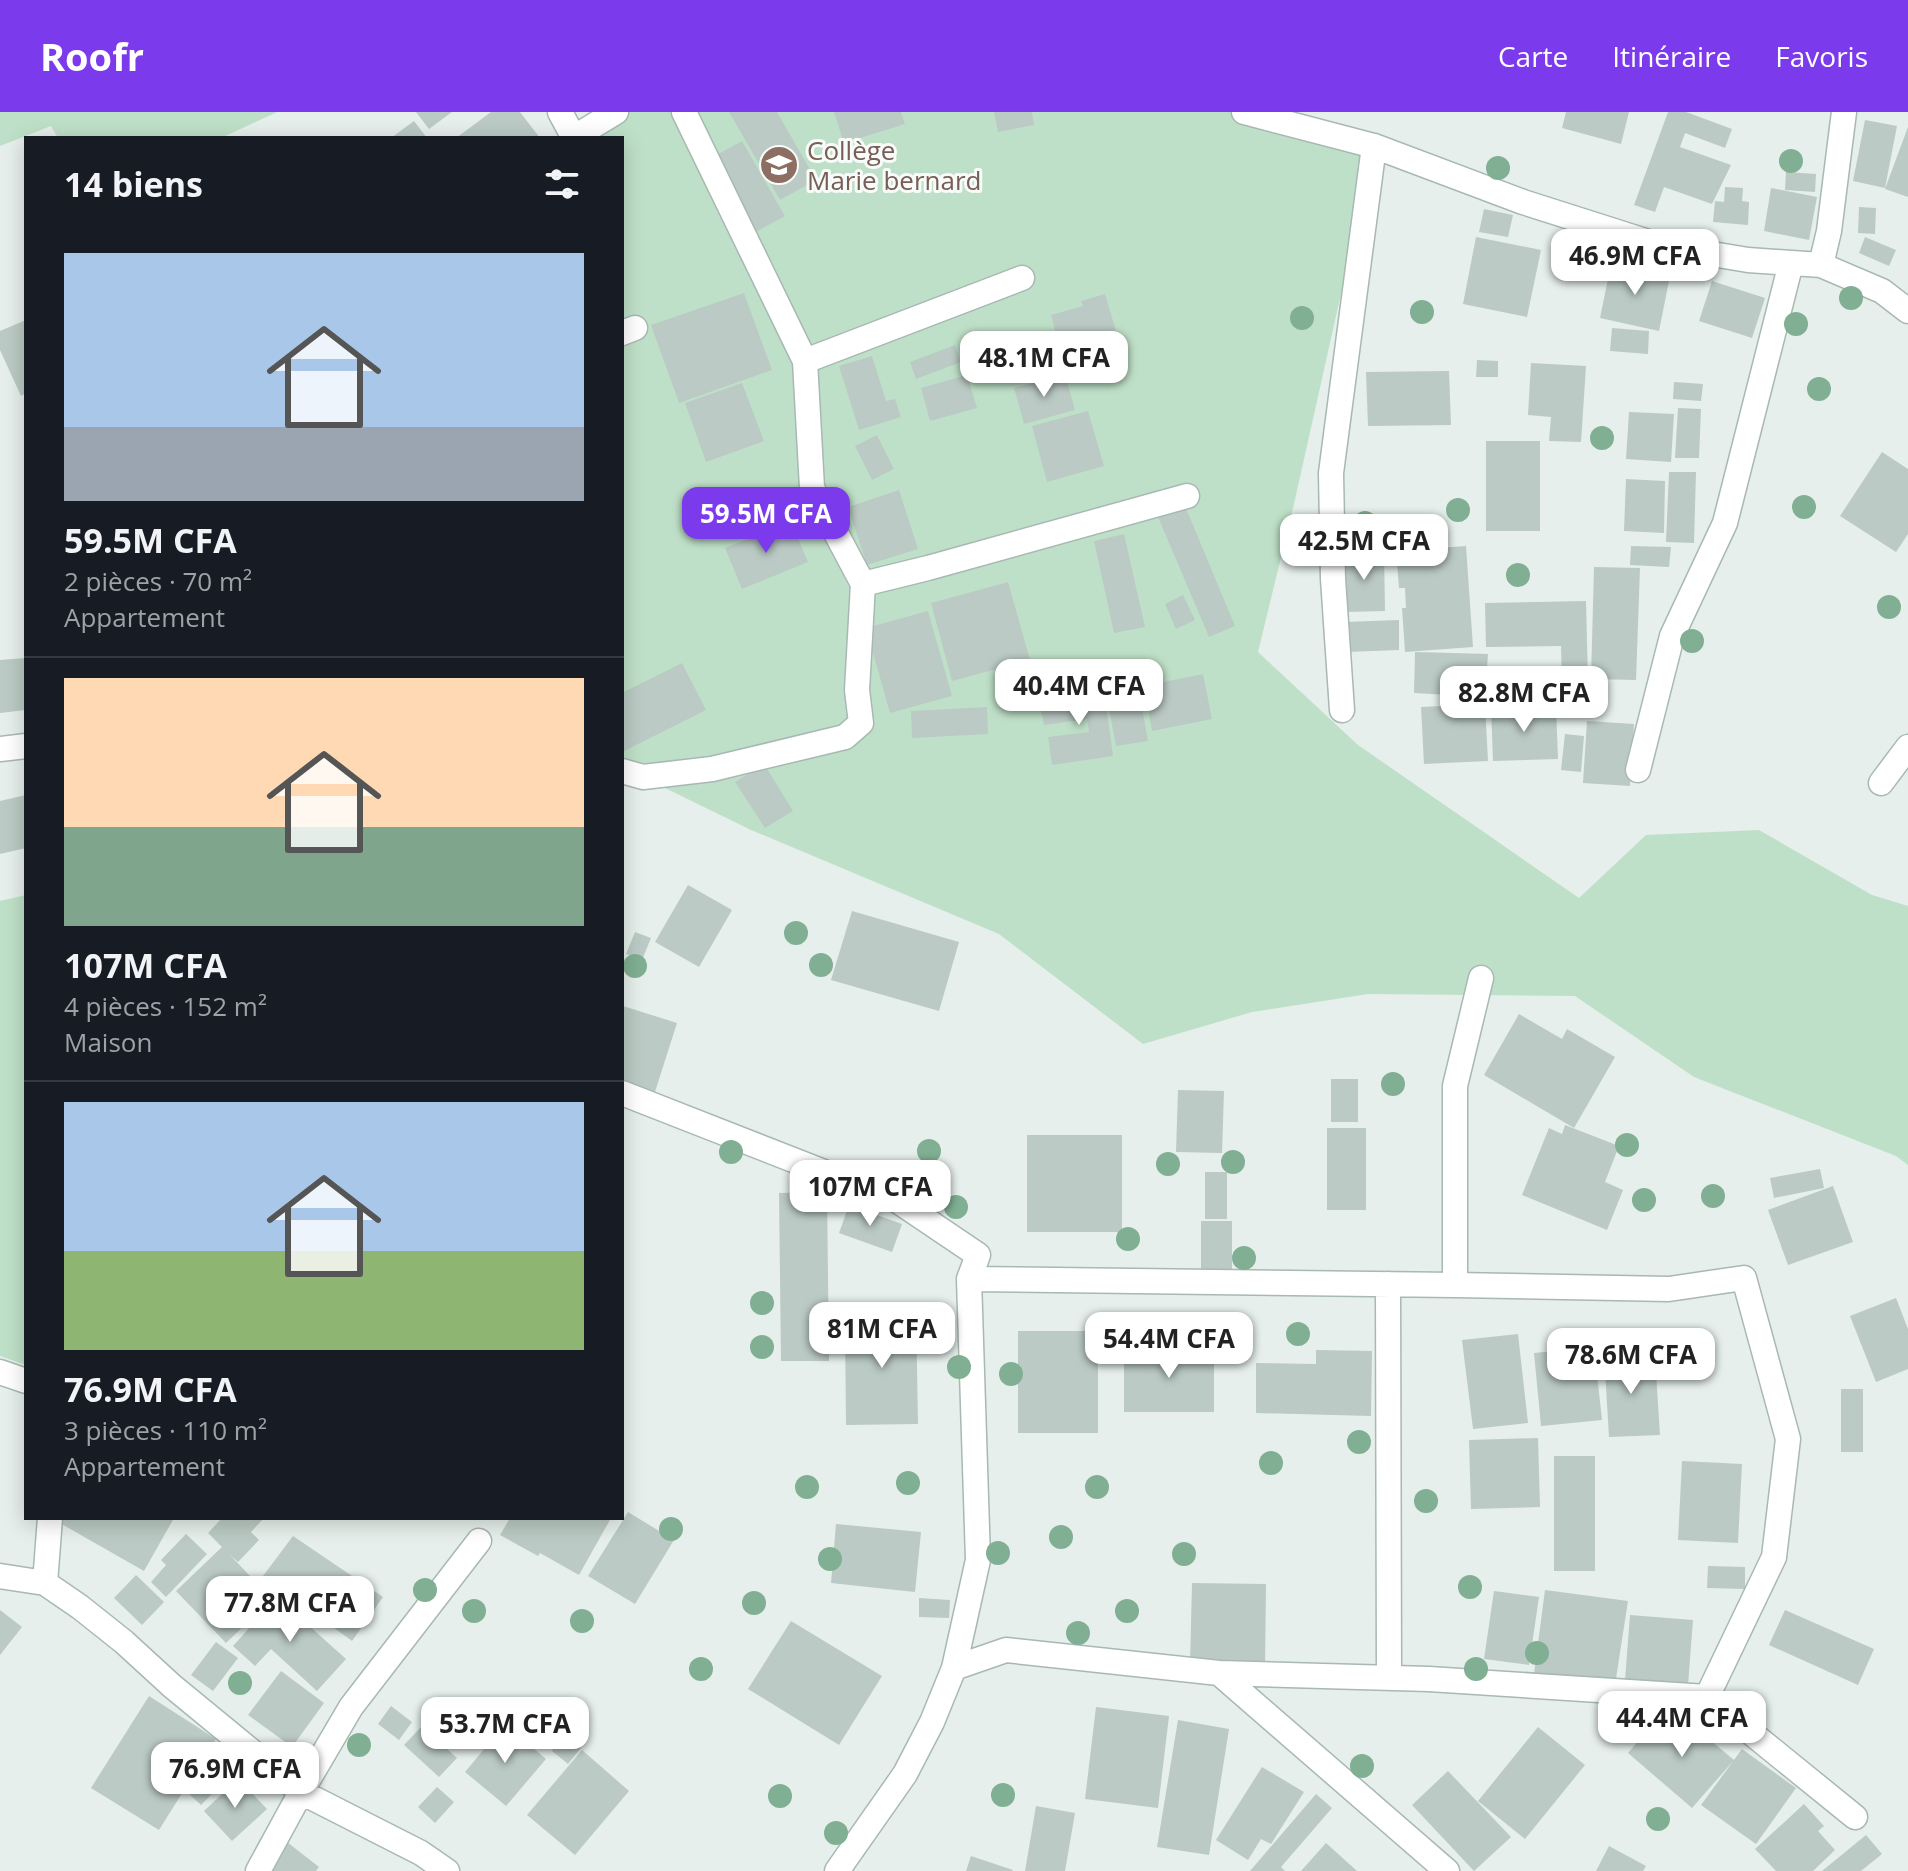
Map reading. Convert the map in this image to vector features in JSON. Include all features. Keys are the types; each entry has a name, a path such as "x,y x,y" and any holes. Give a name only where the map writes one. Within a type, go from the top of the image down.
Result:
{"street":[{"path":"560,112 573,136"},
{"path":"577,136 616,112"},
{"path":"624,772 643,777 712,769 845,737 861,723 857,690 863,584 812,488 805,361 684,112"},
{"path":"1244,112 1374,146 1523,202 1658,245 1748,260 1821,265 1882,291 1908,311"},
{"path":"1821,265 1829,231 1844,112"},
{"path":"1342,710 1333,579 1331,473 1374,146"},
{"path":"1638,770 1672,636 1725,523 1791,263"},
{"path":"805,361 1022,278"},
{"path":"863,584 1187,496"},
{"path":"0,749 24,746"},
{"path":"1881,783 1908,747"},
{"path":"1455,1285 1455,1086 1481,978"},
{"path":"624,1094 898,1201 978,1255 969,1279 978,1560 954,1668 932,1722 905,1774 837,1871"},
{"path":"969,1279 1669,1289 1744,1278 1788,1439 1774,1557 1707,1697"},
{"path":"1388,1284 1389,1678"},
{"path":"0,1372 24,1380"},
{"path":"45,1583 50,1520"},
{"path":"258,1871 351,1707 479,1541"},
{"path":"0,1576 45,1583 124,1642 172,1686 301,1792 421,1853 447,1871"},
{"path":"954,1668 1006,1650 1219,1673 1389,1678 1707,1697 1855,1817"},
{"path":"1219,1673 1447,1871"}],"green space":[{"path":"0,112 277,112 225,136 57,136 51,126 0,146"},
{"path":"597,112 1244,112 1374,146 1258,652 1358,745 1579,898 1646,835 1759,830 1872,895 1908,906 1908,1165 1896,1156 1694,1077 1575,996 1368,994 1252,1012 1143,1044 999,934 751,830 624,768 624,136 565,136"},
{"path":"24,895 24,1364 0,1356 0,901"}],"building":[{"path":"416,112 452,112 429,129"},
{"path":"491,112 520,112 538,136 459,136"},
{"path":"729,112 777,112 816,180 780,200"},
{"path":"834,112 901,112 905,124 844,143"},
{"path":"994,112 1032,112 1034,125 998,132"},
{"path":"1566,112 1629,112 1621,144 1562,128"},
{"path":"1668,112 1686,112 1732,129 1725,148 1685,133 1680,147 1731,165 1712,204 1664,187 1655,212 1634,205"},
{"path":"1865,120 1897,126 1885,188 1853,181"},
{"path":"414,121 425,136 394,136"},
{"path":"1908,127 1908,197 1885,189"},
{"path":"742,141 785,216 754,233 711,158"},
{"path":"1786,172 1816,174 1815,192 1785,190"},
{"path":"1725,187 1743,188 1742,201 1749,202 1748,225 1713,222 1715,201 1724,202"},
{"path":"1771,188 1817,197 1809,240 1764,231"},
{"path":"1859,207 1876,208 1875,234 1858,233"},
{"path":"1484,209 1513,215 1508,237 1479,232"},
{"path":"1476,237 1541,250 1527,317 1463,304"},
{"path":"1865,237 1896,250 1889,266 1859,253"},
{"path":"1611,264 1670,276 1659,331 1600,318"},
{"path":"1712,281 1765,298 1752,338 1699,321"},
{"path":"744,293 772,370 679,403 651,325"},
{"path":"1105,294 1122,351 1065,367 1051,315 1083,306 1081,301"},
{"path":"24,321 24,394 21,396 0,350 0,331"},
{"path":"1612,328 1649,331 1648,354 1610,351"},
{"path":"955,345 961,362 916,379 910,362"},
{"path":"872,356 886,401 895,399 901,417 859,430 839,366"},
{"path":"1477,360 1498,361 1498,377 1476,377"},
{"path":"1531,363 1586,366 1581,442 1549,441 1551,417 1528,415"},
{"path":"1449,371 1451,425 1368,426 1366,372"},
{"path":"1065,374 1075,410 1024,424 1014,388"},
{"path":"967,375 977,408 930,421 921,388"},
{"path":"1674,382 1703,384 1701,401 1673,399"},
{"path":"742,383 764,441 706,462 685,403"},
{"path":"1678,408 1701,409 1699,458 1675,458"},
{"path":"1088,411 1104,466 1047,482 1032,426"},
{"path":"1629,412 1674,414 1671,462 1626,459"},
{"path":"877,435 894,469 872,480 855,446"},
{"path":"1486,441 1540,441 1540,531 1486,531"},
{"path":"1882,452 1908,469 1908,534 1896,552 1840,516"},
{"path":"1669,472 1696,472 1694,543 1666,542"},
{"path":"1626,479 1665,481 1664,533 1624,531"},
{"path":"899,490 918,549 867,565 848,507"},
{"path":"1185,506 1235,626 1209,637 1158,517"},
{"path":"791,522 808,562 742,589 725,548"},
{"path":"1124,534 1145,627 1114,633 1094,541"},
{"path":"1466,546 1473,647 1405,652 1402,608 1406,608 1405,588 1399,588 1396,551"},
{"path":"1631,546 1671,547 1669,567 1630,565"},
{"path":"1384,551 1385,611 1344,612 1342,553"},
{"path":"1594,567 1640,568 1636,680 1591,679"},
{"path":"1008,582 1030,660 952,681 931,603"},
{"path":"1183,595 1195,620 1176,629 1165,604"},
{"path":"1586,601 1588,684 1562,685 1561,646 1486,647 1485,603"},
{"path":"928,611 952,696 890,713 866,628"},
{"path":"1399,620 1399,650 1346,652 1345,622"},
{"path":"1415,652 1488,654 1485,697 1414,693"},
{"path":"24,658 24,710 0,713 0,660"},
{"path":"682,663 706,710 624,751 624,692"},
{"path":"1203,674 1212,719 1152,731 1144,686"},
{"path":"1138,687 1148,741 1116,746 1106,693"},
{"path":"1104,690 1113,756 1052,765 1048,737 1089,732 1087,719 1044,725 1039,699"},
{"path":"1485,704 1488,761 1424,764 1421,707"},
{"path":"1556,706 1558,759 1493,761 1491,708"},
{"path":"987,707 988,734 912,738 911,711"},
{"path":"1587,721 1634,724 1630,786 1583,783"},
{"path":"1565,734 1584,736 1581,772 1561,770"},
{"path":"764,764 793,811 765,828 735,782"},
{"path":"24,795 24,848 0,854 0,801"},
{"path":"688,885 732,910 699,967 655,942"},
{"path":"852,911 959,942 939,1011 831,980"},
{"path":"635,932 651,938 642,960 626,954"},
{"path":"624,1006 677,1023 654,1095 624,1087"},
{"path":"1519,1014 1562,1039 1567,1029 1615,1057 1574,1128 1484,1075"},
{"path":"1331,1079 1358,1079 1358,1122 1331,1122"},
{"path":"1178,1090 1224,1091 1222,1153 1176,1152"},
{"path":"1565,1125 1619,1146 1605,1182 1623,1190 1607,1230 1522,1195 1549,1128 1562,1134"},
{"path":"1327,1128 1366,1128 1366,1210 1327,1210"},
{"path":"1027,1135 1122,1135 1122,1232 1027,1232"},
{"path":"1820,1169 1824,1188 1774,1198 1770,1178"},
{"path":"1205,1172 1227,1172 1227,1219 1205,1219"},
{"path":"1833,1186 1853,1242 1788,1265 1768,1210"},
{"path":"827,1192 829,1361 781,1361 779,1193"},
{"path":"849,1205 902,1224 892,1252 839,1233"},
{"path":"1201,1221 1232,1221 1232,1271 1201,1271"},
{"path":"1896,1298 1908,1329 1908,1369 1876,1382 1850,1316"},
{"path":"856,1313 916,1313 918,1424 846,1425 845,1325 856,1324"},
{"path":"1018,1331 1098,1331 1098,1433 1018,1433"},
{"path":"1518,1334 1528,1423 1473,1429 1462,1340"},
{"path":"1124,1347 1214,1347 1214,1412 1124,1412"},
{"path":"1594,1347 1602,1420 1541,1426 1534,1353"},
{"path":"1316,1350 1372,1351 1371,1416 1256,1413 1256,1363 1316,1364"},
{"path":"1627,1351 1628,1359 1655,1357 1660,1435 1609,1437 1604,1353"},
{"path":"1841,1389 1863,1389 1863,1452 1841,1452"},
{"path":"1538,1438 1540,1507 1471,1509 1469,1440"},
{"path":"1554,1456 1595,1456 1595,1571 1554,1571"},
{"path":"1682,1461 1742,1464 1738,1543 1678,1540"},
{"path":"628,1512 674,1540 635,1604 588,1576"},
{"path":"55,1520 173,1520 144,1571"},
{"path":"220,1520 262,1520 251,1532 259,1540 238,1562 229,1554 272,1599 226,1643 176,1591 222,1547 208,1533"},
{"path":"509,1520 610,1520 579,1575 500,1535"},
{"path":"836,1524 921,1532 915,1592 831,1583"},
{"path":"186,1534 207,1554 166,1597 151,1582 166,1565 161,1560"},
{"path":"293,1536 383,1597 352,1641 263,1576"},
{"path":"1708,1566 1745,1567 1745,1589 1707,1588"},
{"path":"136,1575 164,1602 142,1625 114,1598"},
{"path":"1192,1583 1266,1584 1265,1668 1190,1666"},
{"path":"1545,1590 1628,1601 1615,1685 1534,1674"},
{"path":"1494,1591 1539,1597 1529,1665 1484,1659"},
{"path":"277,1597 346,1659 317,1691 271,1649 255,1666 233,1646"},
{"path":"919,1598 950,1600 949,1618 919,1617"},
{"path":"0,1610 22,1627 0,1655"},
{"path":"1785,1610 1874,1649 1858,1685 1769,1645"},
{"path":"1630,1615 1693,1620 1688,1685 1625,1680"},
{"path":"791,1621 882,1676 839,1745 748,1689"},
{"path":"216,1642 238,1658 213,1691 191,1675"},
{"path":"281,1671 324,1703 292,1747 248,1715"},
{"path":"149,1696 216,1739 159,1830 91,1788"},
{"path":"391,1706 412,1722 399,1740 378,1724"},
{"path":"1096,1707 1169,1716 1158,1808 1085,1799"},
{"path":"1678,1713 1734,1760 1692,1808 1628,1753 1651,1726 1660,1733"},
{"path":"1178,1720 1229,1729 1209,1855 1157,1847"},
{"path":"505,1724 546,1759 506,1806 465,1772"},
{"path":"422,1726 457,1758 439,1777 404,1745"},
{"path":"1538,1727 1585,1765 1525,1839 1478,1801"},
{"path":"564,1734 581,1748 568,1764 552,1751"},
{"path":"1742,1749 1796,1788 1756,1844 1701,1805"},
{"path":"582,1750 629,1791 575,1855 527,1815"},
{"path":"221,1755 236,1770 201,1805 186,1791"},
{"path":"1262,1767 1304,1792 1271,1844 1261,1839 1248,1860 1216,1840"},
{"path":"1448,1771 1511,1837 1474,1871 1412,1805"},
{"path":"238,1779 267,1809 232,1841 204,1811"},
{"path":"437,1787 454,1802 435,1823 418,1807"},
{"path":"1316,1794 1332,1808 1281,1867 1285,1871 1250,1871"},
{"path":"1804,1804 1824,1826 1818,1831 1835,1850 1813,1871 1776,1871 1755,1849"},
{"path":"1036,1806 1075,1813 1065,1871 1025,1871"},
{"path":"1866,1835 1882,1854 1861,1871 1822,1871"},
{"path":"287,1842 319,1867 316,1871 265,1871"},
{"path":"1326,1843 1357,1871 1301,1871"},
{"path":"1609,1846 1646,1866 1643,1871 1596,1871"},
{"path":"971,1856 1013,1870 966,1871"}],"place":[{"name":"Collège Marie bernard","path":"779,165"}]}
